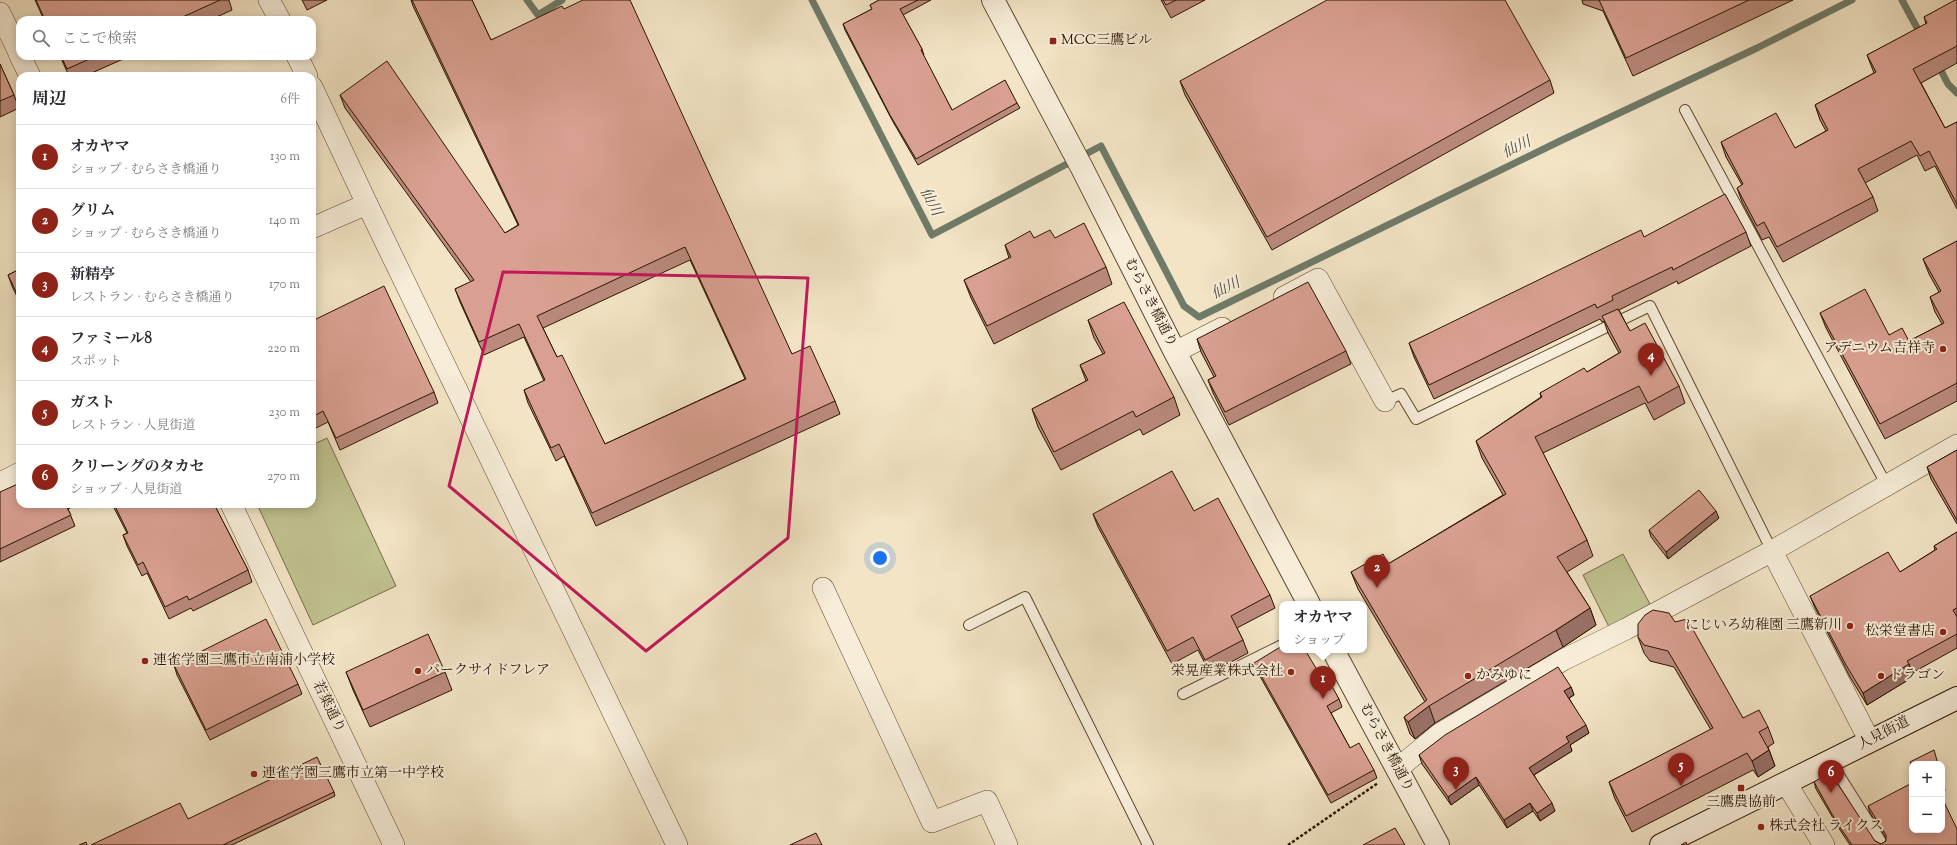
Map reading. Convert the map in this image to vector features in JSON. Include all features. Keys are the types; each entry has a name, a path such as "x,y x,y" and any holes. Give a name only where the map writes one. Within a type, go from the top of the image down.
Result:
{"street":[{"path":"269,0 278,16"},
{"name":"むらさき橋通り","path":"993,0 1077,159 1174,352 1307,601"},
{"path":"0,13 16,47"},
{"path":"22,60 28,72"},
{"path":"299,60 305,72"},
{"path":"316,96 677,845"},
{"path":"316,226 367,204"},
{"path":"1269,304 1318,279 1385,401"},
{"path":"1174,352 1241,318"},
{"path":"1397,769 1441,733 1563,660 1626,629 1772,551 1957,445"},
{"path":"0,482 16,475"},
{"name":"若葉通り","path":"233,508 394,845"},
{"path":"1772,551 1864,730"},
{"path":"823,588 932,822 987,801 1007,845"},
{"name":"むらさき橋通り","path":"1335,653 1438,845"},
{"name":"人見街道","path":"1661,845 1957,698"},
{"path":"1786,784 1824,845"}],"lane":[{"path":"1686,110 1887,486"},
{"path":"1385,401 1401,394 1416,419 1650,306 1772,551"},
{"path":"969,625 1025,597 1148,845"},
{"path":"1183,694 1279,646"},
{"path":"1830,761 1883,845"}],"path":[{"path":"1288,845 1397,769"}],"highlighted area":[{"path":"503,272 808,278 788,538 646,651 449,486"}],"green space":[{"path":"327,438 396,586 313,625 259,508 316,508 316,443"},
{"path":"1623,554 1651,606 1610,629 1583,575"}],"building":[{"path":"36,0 220,0 185,16 43,16"},
{"path":"412,0 472,0 491,40 562,6 564,9 583,0 630,0 792,354 810,346 835,401 592,513 559,444 551,448 524,390 545,380 519,324 479,342 455,289 474,280 340,95 387,61 505,233 519,225","holes":["685,247 746,379 605,444 562,355 557,357 537,316"]},
{"path":"879,0 918,0 900,9 922,49 921,50 952,110 1005,80 1017,103 916,159 890,115 843,24 872,9 870,5"},
{"path":"1163,0 1176,0 1166,5"},
{"path":"1327,0 1505,0 1550,80 1267,237 1180,81"},
{"path":"1599,0 1749,0 1626,58"},
{"path":"1957,0 1957,46 1913,69 1945,128 1957,122 1957,204 1929,151 1920,156 1911,141 1858,169 1873,197 1777,247 1764,222 1757,226 1737,188 1743,184 1721,142 1776,113 1795,148 1828,130 1815,105 1876,72 1867,55 1927,23 1924,17"},
{"path":"63,60 87,60 67,69"},
{"path":"0,64 14,95 0,101"},
{"path":"1725,194 1746,232 1673,270 1672,267 1612,296 1613,300 1597,308 1595,304 1429,385 1409,343 1641,230 1644,237"},
{"path":"1084,223 1106,267 987,326 964,280 1011,257 1005,245 1030,231 1034,238 1050,230 1055,238"},
{"name":"アデニウム吉祥寺","path":"1957,241 1957,383 1880,424 1820,313 1865,289 1889,335 1902,328 1909,341 1944,323 1930,297 1941,291 1923,259"},
{"path":"16,271 16,292 8,275"},
{"path":"1308,282 1346,351 1225,412 1208,380 1216,376 1197,339"},
{"path":"384,286 434,392 336,438 323,411 316,415 316,319"},
{"path":"1124,302 1174,397 1136,417 1133,411 1054,452 1032,409 1088,380 1080,365 1105,353 1088,320"},
{"path":"1618,309 1630,331 1645,323 1679,386 1648,403 1639,386 1535,437 1587,540 1557,557 1590,608 1429,706 1408,722 1404,717 1427,700 1351,572 1383,554 1388,564 1506,494 1476,441 1542,397 1540,393 1584,368 1587,372 1621,352 1602,316"},
{"path":"1957,450 1957,520 1927,467"},
{"path":"1172,471 1194,511 1218,498 1270,595 1231,616 1243,640 1205,660 1193,637 1167,651 1093,514"},
{"path":"16,485 16,508 67,508 71,515 0,549 0,492"},
{"path":"1699,490 1716,511 1666,552 1649,530"},
{"path":"116,508 216,508 248,570 189,600 187,596 165,607 143,562 138,565 123,535 128,533"},
{"path":"1957,532 1957,608 1953,610 1957,617 1957,634 1907,661 1909,664 1863,693 1846,665 1810,596 1888,552 1900,572 1937,549 1934,546"},
{"path":"1653,610 1669,613 1675,622 1687,619 1743,718 1759,710 1768,727 1759,732 1769,750 1752,761 1747,753 1626,816 1609,782 1713,728 1668,651 1644,645 1638,637 1638,624 1645,615"},
{"path":"266,619 298,684 206,730 174,665"},
{"path":"428,634 445,672 363,710 346,672"},
{"path":"1279,648 1279,653 1307,653 1319,673 1323,670 1339,699 1327,706 1350,748 1359,743 1374,770 1328,795 1254,663"},
{"path":"1558,667 1571,687 1564,691 1586,725 1566,737 1569,742 1529,768 1552,803 1537,813 1530,803 1504,820 1476,777 1448,797 1419,755 1445,735"},
{"path":"1934,750 1937,761 1912,761"},
{"path":"317,757 334,792 223,845 91,845 180,803 188,819"},
{"path":"1830,772 1875,841 1881,844 1886,841 1886,835 1868,806 1909,785 1909,833 1945,833 1945,804 1957,829 1957,845 1852,845 1837,823 1814,782"},
{"path":"1395,828 1405,845 1363,845"},
{"path":"816,833 822,845 790,845"},
{"path":"86,842 87,845 79,845"}],"waterway":[{"name":"仙川","path":"527,0 538,15 562,0"},
{"name":"仙川","path":"812,0 932,235 1101,146 1184,306 1199,317 1560,141 1757,48 1852,0"},
{"name":"仙川","path":"1902,0 1922,37"},
{"name":"仙川","path":"1937,63 1948,84 1957,93"}],"place":[{"name":"MCC三鷹ビル","path":"1053,41"},
{"name":"アデニウム吉祥寺","path":"1943,349"},
{"name":"ファミール8","path":"1651,376"},
{"name":"グリム","path":"1377,588"},
{"name":"にじいろ幼稚園 三鷹新川","path":"1850,626"},
{"name":"松栄堂書店","path":"1943,632"},
{"name":"連雀学園三鷹市立南浦小学校","path":"145,661"},
{"name":"パークサイドフレア","path":"418,671"},
{"name":"栄晃産業株式会社","path":"1291,672"},
{"name":"かみゆに","path":"1468,676"},
{"name":"ドラゴン","path":"1881,676"},
{"name":"オカヤマ","path":"1323,699"},
{"name":"連雀学園三鷹市立第一中学校","path":"254,774"},
{"name":"ガスト","path":"1681,786"},
{"name":"三鷹農協前","path":"1741,788"},
{"name":"新精亭","path":"1456,790"},
{"name":"クリーングのタカセ","path":"1831,793"},
{"name":"株式会社 ライクス","path":"1761,827"}]}
